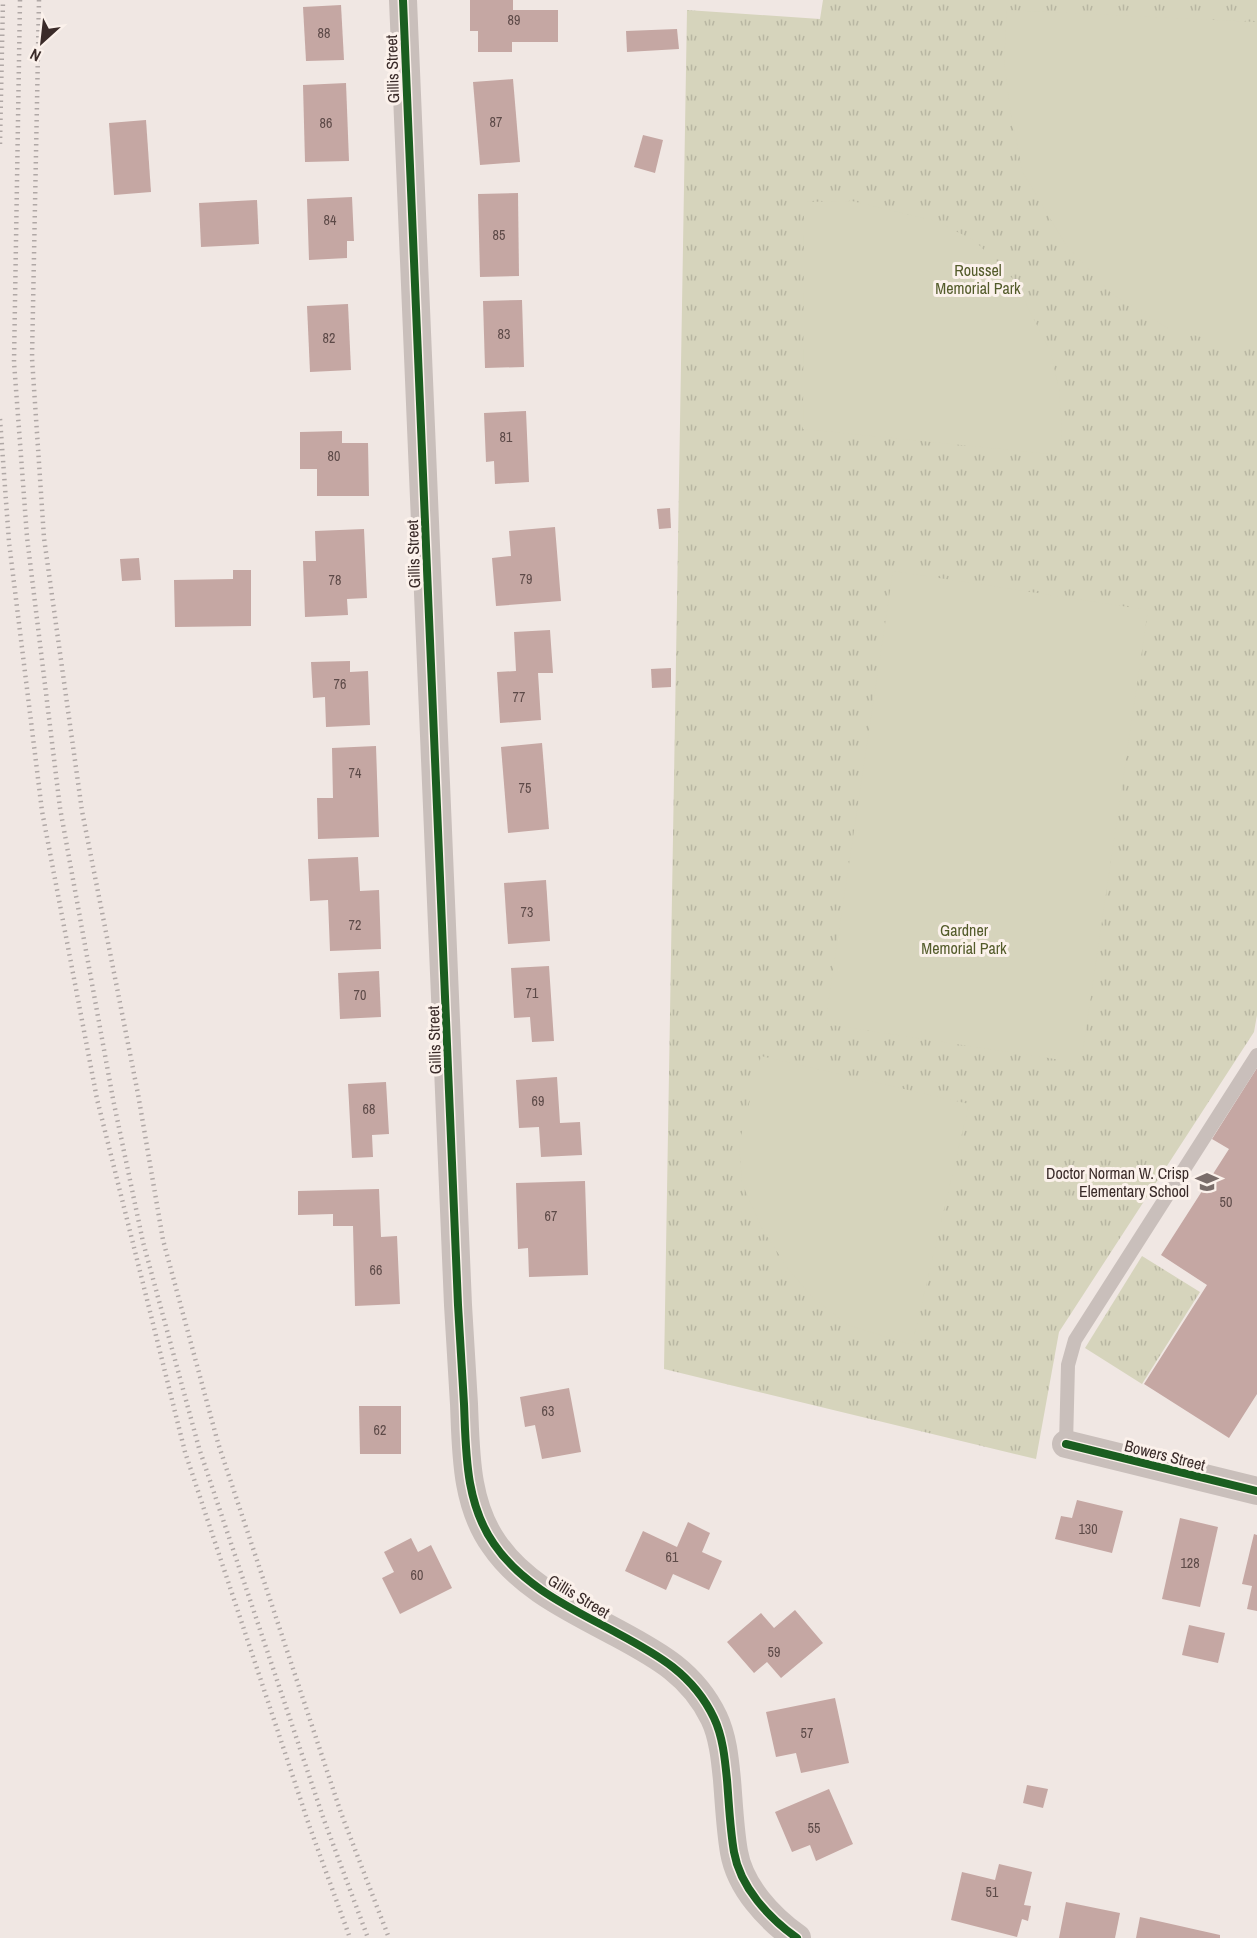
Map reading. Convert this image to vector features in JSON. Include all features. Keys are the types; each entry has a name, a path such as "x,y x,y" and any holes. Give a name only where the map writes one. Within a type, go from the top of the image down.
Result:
{"street":[{"name":"Gillis Street","path":"403,0 467,1473 478,1513 494,1544 519,1572 549,1596 649,1650 673,1666 695,1689 714,1719 725,1756 734,1854 742,1878 778,1925 797,1938"},
{"name":"Bowers Street","path":"1066,1444 1257,1491"}],"lane":[{"path":"1066,1444 1068,1365 1075,1340 1257,1055"}],"green space":[{"path":"823,0 1257,0 1257,1015 1254,1032 1059,1332 1036,1459 664,1369 687,10 820,19"},
{"path":"1007,10 1257,22 1257,351 1169,329 1112,294 1066,245 1023,173 1011,115 1004,62"},
{"name":"Roussel Memorial Park","path":"852,201 936,221 975,241 1014,280 1050,351 1059,388 1062,432 1060,455 803,429 804,202"},
{"name":"Gardner Memorial Park","path":"893,571 1148,610 1081,1063 825,1024"},
{"path":"761,1056 969,1104 912,1345 848,1325 811,1296 787,1267 761,1227 742,1183 739,1144"},
{"path":"1142,1256 1200,1292 1142,1384 1085,1348"}],"building":[{"path":"470,0 513,0 513,10 558,10 558,42 512,42 512,52 478,52 478,31 470,31"},
{"path":"341,5 344,60 306,61 303,7"},
{"path":"677,29 679,49 627,52 626,31"},
{"path":"513,79 520,162 480,165 473,82"},
{"path":"346,83 349,161 305,162 303,85"},
{"path":"146,120 151,192 114,195 109,123"},
{"path":"643,135 663,140 655,173 634,167"},
{"path":"518,193 519,276 480,277 478,194"},
{"path":"352,197 354,241 347,241 347,258 309,260 307,199"},
{"path":"257,200 259,244 201,247 199,203"},
{"path":"522,300 524,367 485,368 483,301"},
{"path":"348,304 351,370 310,372 307,306"},
{"path":"526,411 529,482 495,484 494,461 486,462 484,413"},
{"path":"342,431 342,443 368,443 369,496 317,496 317,469 300,469 300,432"},
{"path":"670,508 671,528 659,529 657,509"},
{"path":"555,527 561,601 496,606 492,558 511,556 509,531"},
{"path":"364,529 367,598 347,599 348,615 305,617 303,561 316,561 315,531"},
{"path":"139,558 141,580 122,581 120,559"},
{"path":"233,570 251,570 251,626 175,627 174,580 233,579"},
{"path":"550,630 553,673 538,673 541,720 500,723 497,672 516,671 514,632"},
{"path":"350,661 350,672 368,671 370,725 326,727 325,697 313,698 311,662"},
{"path":"671,668 671,687 652,688 651,669"},
{"path":"542,743 549,829 508,833 501,747"},
{"path":"376,746 379,837 318,839 317,798 333,798 332,748"},
{"path":"358,857 360,891 379,890 381,949 330,951 328,900 310,901 308,859"},
{"path":"546,880 550,941 508,944 504,883"},
{"path":"549,966 554,1041 532,1042 530,1017 514,1018 511,968"},
{"path":"379,971 381,1017 340,1019 338,973"},
{"path":"1257,1068 1257,1394 1229,1438 1144,1384 1207,1285 1161,1255 1229,1149 1212,1139"},
{"path":"557,1077 560,1123 580,1122 582,1155 541,1157 539,1127 519,1128 516,1080"},
{"path":"386,1082 389,1134 372,1135 373,1157 352,1158 348,1084"},
{"path":"585,1181 588,1275 529,1277 528,1248 518,1249 516,1183"},
{"path":"379,1189 381,1237 397,1236 400,1304 355,1306 353,1226 333,1226 333,1214 298,1215 298,1191"},
{"path":"569,1388 581,1452 542,1459 535,1425 525,1427 520,1397"},
{"path":"359,1406 401,1406 401,1454 360,1454"},
{"path":"1077,1500 1123,1511 1112,1553 1055,1539 1061,1516 1072,1518"},
{"path":"1180,1518 1218,1527 1200,1607 1162,1599"},
{"path":"688,1522 710,1533 702,1552 722,1561 709,1590 673,1574 666,1590 625,1571 643,1531 677,1547"},
{"path":"1254,1534 1257,1535 1257,1611 1247,1609 1252,1586 1242,1584"},
{"path":"411,1538 418,1552 431,1545 452,1588 400,1614 382,1578 394,1572 384,1552"},
{"path":"795,1610 823,1643 781,1678 767,1662 754,1673 727,1642 761,1613 774,1628"},
{"path":"1189,1625 1225,1633 1218,1663 1182,1655"},
{"path":"835,1698 849,1763 801,1773 796,1753 776,1757 766,1712"},
{"path":"1027,1785 1048,1789 1043,1808 1023,1803"},
{"path":"829,1789 853,1844 816,1861 810,1845 792,1852 775,1812"},
{"path":"999,1864 1032,1872 1024,1905 1031,1906 1028,1921 1022,1919 1017,1937 951,1920 962,1872 995,1880"},
{"path":"1066,1902 1120,1913 1115,1938 1059,1938"},
{"path":"1140,1917 1220,1935 1220,1938 1136,1938"}],"railway":[{"path":"0,144 3,0"},
{"path":"20,0 14,362 27,537 60,808 113,1099 143,1242 199,1448 324,1820 368,1938"},
{"path":"39,0 32,358 44,538 82,811 138,1094 163,1240 218,1443 341,1813 389,1938"},
{"path":"0,419 9,542 42,811 97,1099 185,1452 309,1825 350,1938"}],"cycle path":[{"path":"403,0 458,1305 467,1458 472,1494 484,1528 494,1544 519,1573 566,1606 660,1658 696,1689 714,1718 722,1741 737,1865 757,1901 797,1938"},
{"path":"1066,1444 1257,1491"}],"place":[{"name":"Doctor Norman W. Crisp Elementary School","path":"1207,1182"}]}
